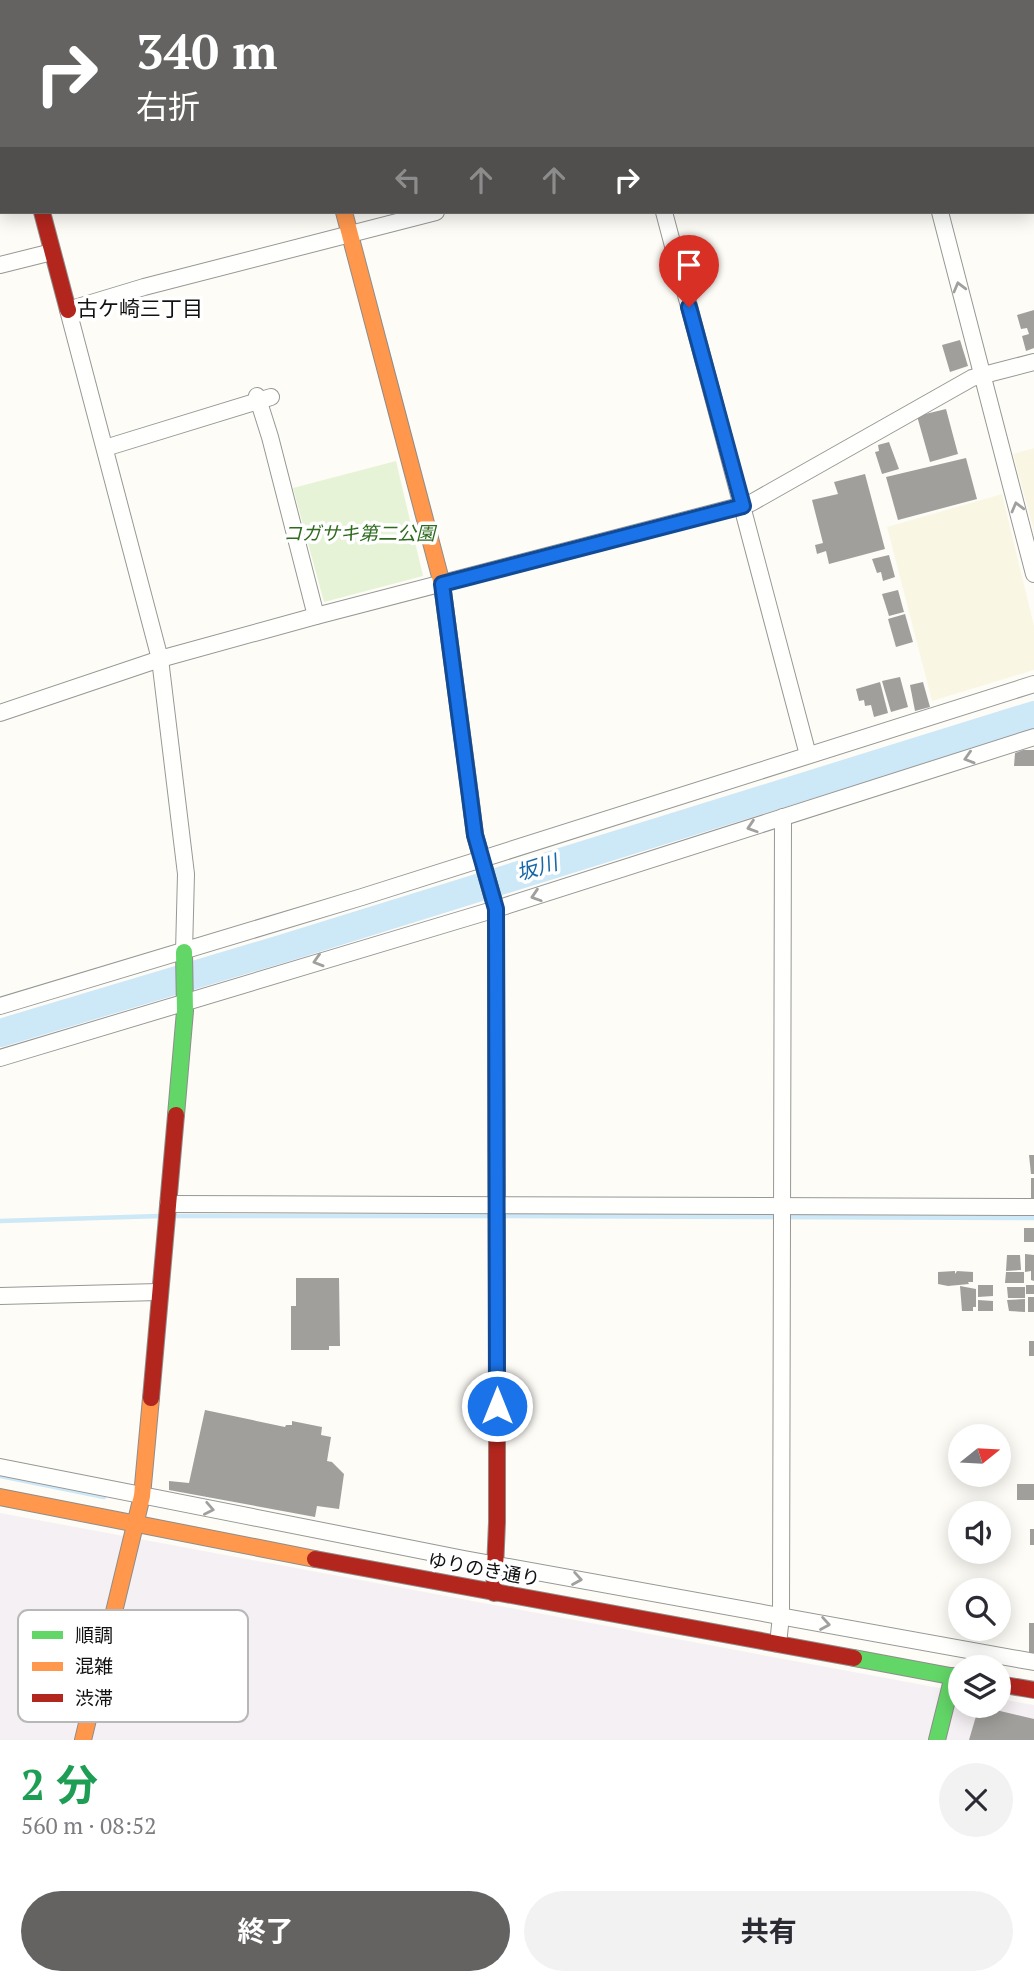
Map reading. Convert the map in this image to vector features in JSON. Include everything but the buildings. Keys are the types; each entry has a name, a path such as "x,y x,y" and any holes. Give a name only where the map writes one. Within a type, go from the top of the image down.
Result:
{"street":[{"path":"42,214 160,659 186,874 186,1010 142,1496 115,1610"},
{"path":"344,214 442,584 475,835 496,909 494,1593"},
{"path":"68,310 144,287 428,214"},
{"path":"665,214 808,755"},
{"path":"941,214 1034,574"},
{"path":"0,265 52,252"},
{"path":"0,713 160,659 743,506 972,379 1034,362"},
{"path":"105,448 262,398 316,616"},
{"path":"0,1006 184,955 1034,684"},
{"path":"0,1058 184,999 496,909 1034,737"},
{"path":"778,1644 781,1616 783,817"},
{"path":"167,1212 782,1213 1034,1208"},
{"path":"0,1296 159,1292"},
{"path":"0,1467 496,1564 1034,1662"},
{"name":"ゆりのき通り","path":"0,1497 136,1526 948,1675"},
{"path":"1011,1687 1034,1690"},
{"path":"937,1740 948,1705"},
{"path":"83,1740 87,1722"}],"shaded area":[{"path":"1034,448 1034,531 1013,454"},
{"path":"1002,494 1034,626 1034,670 932,701 887,527"},
{"path":"0,1513 948,1690 948,1718 1011,1718 1011,1701 1034,1705 1034,1740 0,1740"}],"green space":[{"name":"コガサキ第二公園","path":"396,461 423,576 324,602 293,488"}],"waterway":[{"name":"坂川","path":"0,1033 291,946 1034,715"},
{"path":"0,1221 160,1216"},
{"path":"172,1216 489,1216"},
{"path":"505,1216 1034,1218"},
{"path":"0,1476 104,1497"}],"traffic: fast":[{"path":"470,795 475,835 496,909 497,1315"},
{"path":"176,1115 185,1011 184,952"},
{"path":"854,1658 948,1676"},
{"path":"937,1740 948,1696"}],"traffic: slow":[{"path":"345,214 442,584 470,795"},
{"path":"114,1610 142,1496 151,1398"},
{"path":"0,1497 315,1559"},
{"path":"83,1740 87,1722"}],"traffic: jam":[{"path":"43,214 68,310"},
{"path":"151,1398 176,1115"},
{"path":"494,1593 497,1522 497,1315"},
{"path":"315,1559 854,1658"},
{"path":"1011,1686 1034,1690"}],"district":[{"name":"古ケ崎三丁目","path":"140,309"}],"route":[{"path":"497,1406 496,909 475,835 442,584 743,506 689,307"}]}
